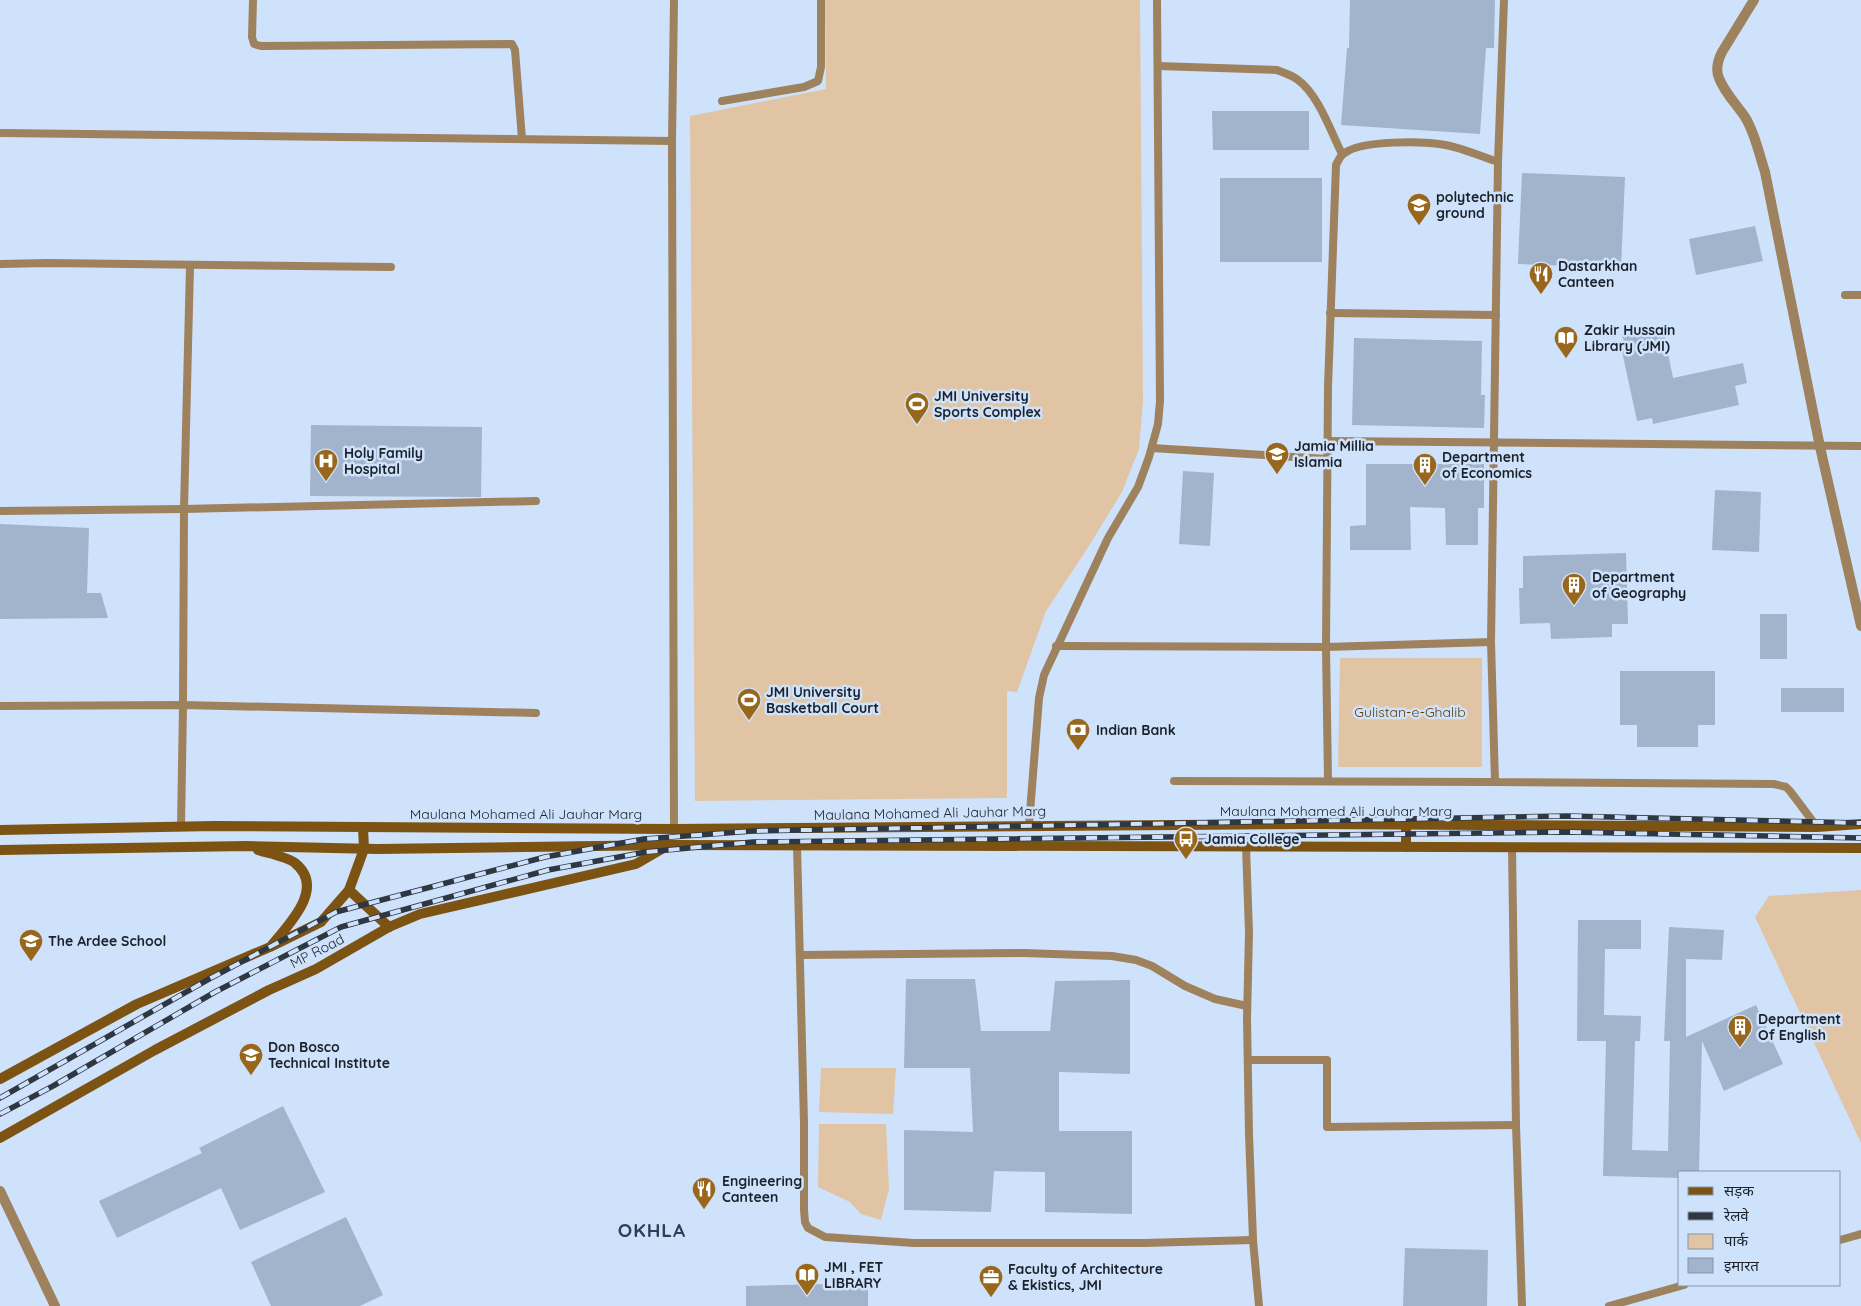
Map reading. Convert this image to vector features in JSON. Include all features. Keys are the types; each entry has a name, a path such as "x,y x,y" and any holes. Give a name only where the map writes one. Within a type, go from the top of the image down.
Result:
{"main road":[{"name":"Maulana Mohamed Ali Jauhar Marg","path":"0,830 181,827 671,829 1029,825 1817,827 1861,824"},
{"path":"1406,825 1406,847"},
{"path":"363,827 364,849"},
{"path":"668,845 671,829"},
{"path":"0,850 246,846 364,849 668,845 1861,848"},
{"name":"MP Road","path":"0,1138 155,1050 269,990 316,969 389,927 420,914 636,864 668,845"},
{"path":"246,846 294,862 304,874 307,894 298,913 270,947"},
{"name":"MP Road","path":"0,1079 137,1004 270,947 321,922 350,890 364,849"},
{"path":"350,890 389,927"}],"street":[{"path":"1754,0 1722,52 1718,60 1717,70 1719,80 1746,118 1752,130 1765,172 1820,447 1861,626"},
{"path":"0,1192 55,1306"}],"lane":[{"path":"253,0 252,36 254,44 261,46 512,44 515,50 522,139"},
{"path":"671,829 674,0"},
{"path":"722,101 804,87 818,81 821,67 821,0"},
{"path":"1029,825 1039,698 1044,675 1108,538 1138,487 1152,448 1158,424 1160,401 1157,0"},
{"path":"1495,782 1491,642 1498,162 1504,0"},
{"path":"1158,66 1277,70 1288,74 1306,87 1317,104 1342,154"},
{"path":"0,133 672,141"},
{"path":"1328,781 1326,647 1327,442 1336,165 1342,154 1350,150 1374,145 1419,142 1440,144 1498,162"},
{"path":"0,264 391,267"},
{"path":"181,827 184,509 190,266"},
{"path":"1845,295 1861,295"},
{"path":"1330,313 1496,315"},
{"path":"1327,442 1861,446"},
{"path":"1152,448 1327,459"},
{"path":"0,510 184,509 536,501"},
{"path":"1056,646 1326,647 1491,642"},
{"path":"0,706 183,706 536,713"},
{"path":"1174,781 1774,784 1786,787 1790,791 1817,827"},
{"path":"797,845 804,1123 804,1210 808,1228 825,1237 914,1244 1144,1244 1253,1240"},
{"path":"1246,846 1249,933 1247,1006 1253,1240 1259,1306"},
{"path":"1512,847 1516,1125 1522,1306"},
{"path":"800,955 1024,953 1112,956 1136,960 1152,966 1185,986 1214,999 1247,1006"},
{"path":"1248,1060 1327,1060 1327,1127 1516,1125"},
{"path":"1841,1240 1861,1234"},
{"path":"1609,1306 1680,1286"}],"green space":[{"name":"JMI University Sports Complex","path":"825,0 1140,0 1143,400 1139,449 1122,492 1046,611 1017,692 1007,691 1007,798 695,801 690,116 826,89"},
{"name":"Gulistan-e-Ghalib","path":"1340,658 1482,658 1482,767 1338,767"},
{"path":"1861,890 1861,1143 1755,917 1769,896"},
{"path":"821,1068 896,1068 893,1114 819,1112"},
{"path":"819,1124 886,1124 889,1189 881,1220 861,1214 850,1202 818,1187"}],"building":[{"path":"1350,0 1495,0 1494,48 1486,48 1480,134 1341,125 1347,48 1349,48"},
{"path":"1212,111 1309,111 1309,150 1213,150"},
{"path":"1522,173 1625,177 1621,268 1518,264"},
{"path":"1220,178 1322,178 1322,262 1220,262"},
{"path":"1755,226 1763,261 1696,275 1689,239"},
{"path":"1646,331 1648,337 1664,333 1673,378 1743,363 1747,383 1735,386 1739,405 1653,424 1652,418 1637,421 1620,342 1624,341 1622,336"},
{"path":"1354,338 1482,341 1481,395 1485,395 1484,428 1352,425"},
{"path":"311,425 482,427 481,497 310,496"},
{"path":"1366,464 1484,464 1484,508 1478,508 1478,545 1446,545 1445,508 1410,507 1411,550 1350,550 1350,526 1366,525"},
{"path":"1183,471 1214,473 1210,546 1179,544"},
{"path":"1715,490 1761,492 1759,552 1712,550"},
{"path":"0,524 89,528 87,593 101,593 108,618 0,619"},
{"name":"Department of Geography","path":"1626,553 1628,624 1612,624 1612,637 1551,639 1550,623 1520,624 1519,588 1523,588 1523,556"},
{"path":"1760,614 1787,614 1787,659 1760,659"},
{"path":"1620,671 1715,671 1715,725 1698,725 1698,747 1637,747 1637,725 1620,725"},
{"path":"1781,688 1844,688 1844,712 1781,712"},
{"path":"1578,920 1641,920 1641,949 1605,949 1604,1015 1641,1016 1640,1041 1635,1041 1632,1150 1668,1151 1670,1041 1664,1041 1669,927 1724,930 1722,960 1686,959 1686,1037 1756,1005 1783,1064 1724,1091 1702,1041 1699,1171 1678,1171 1678,1178 1603,1176 1606,1041 1577,1041"},
{"path":"906,979 975,979 981,1031 1050,1031 1055,981 1130,980 1130,1074 1059,1072 1059,1131 1132,1131 1132,1214 1045,1212 1045,1172 994,1171 991,1212 904,1210 904,1130 973,1132 970,1068 904,1068"},
{"path":"283,1106 325,1192 240,1230 221,1188 117,1238 99,1201 202,1153 199,1148"},
{"path":"346,1217 383,1295 360,1306 271,1306 251,1262"},
{"path":"1405,1248 1488,1250 1487,1306 1403,1306"},
{"name":"JMI , FET LIBRARY","path":"868,1283 868,1306 746,1306 746,1286"}],"railway":[{"path":"0,1098 209,979 336,912 545,857 644,839 753,831 1568,816 1861,823"},
{"path":"0,1114 53,1086 215,992 341,927 548,870 646,852 753,842 1568,832 1861,838"}],"place":[{"name":"polytechnic ground","path":"1419,226"},
{"name":"Dastarkhan Canteen","path":"1541,295"},
{"name":"Zakir Hussain Library (JMI)","path":"1566,359"},
{"name":"JMI University Sports Complex","path":"917,425"},
{"name":"Jamia Millia Islamia","path":"1277,475"},
{"name":"Holy Family Hospital","path":"326,482"},
{"name":"Department of Economics","path":"1425,486"},
{"name":"Department of Geography","path":"1574,606"},
{"name":"JMI University Basketball Court","path":"749,721"},
{"name":"Indian Bank","path":"1078,751"},
{"name":"Jamia College","path":"1186,860"},
{"name":"The Ardee School","path":"31,962"},
{"name":"Department Of English","path":"1740,1048"},
{"name":"Don Bosco Technical Institute","path":"251,1076"},
{"name":"Engineering Canteen","path":"704,1210"},
{"name":"JMI , FET LIBRARY","path":"807,1296"},
{"name":"Faculty of Architecture & Ekistics, JMI","path":"991,1298"}],"district":[{"name":"OKHLA","path":"652,1230"}]}
